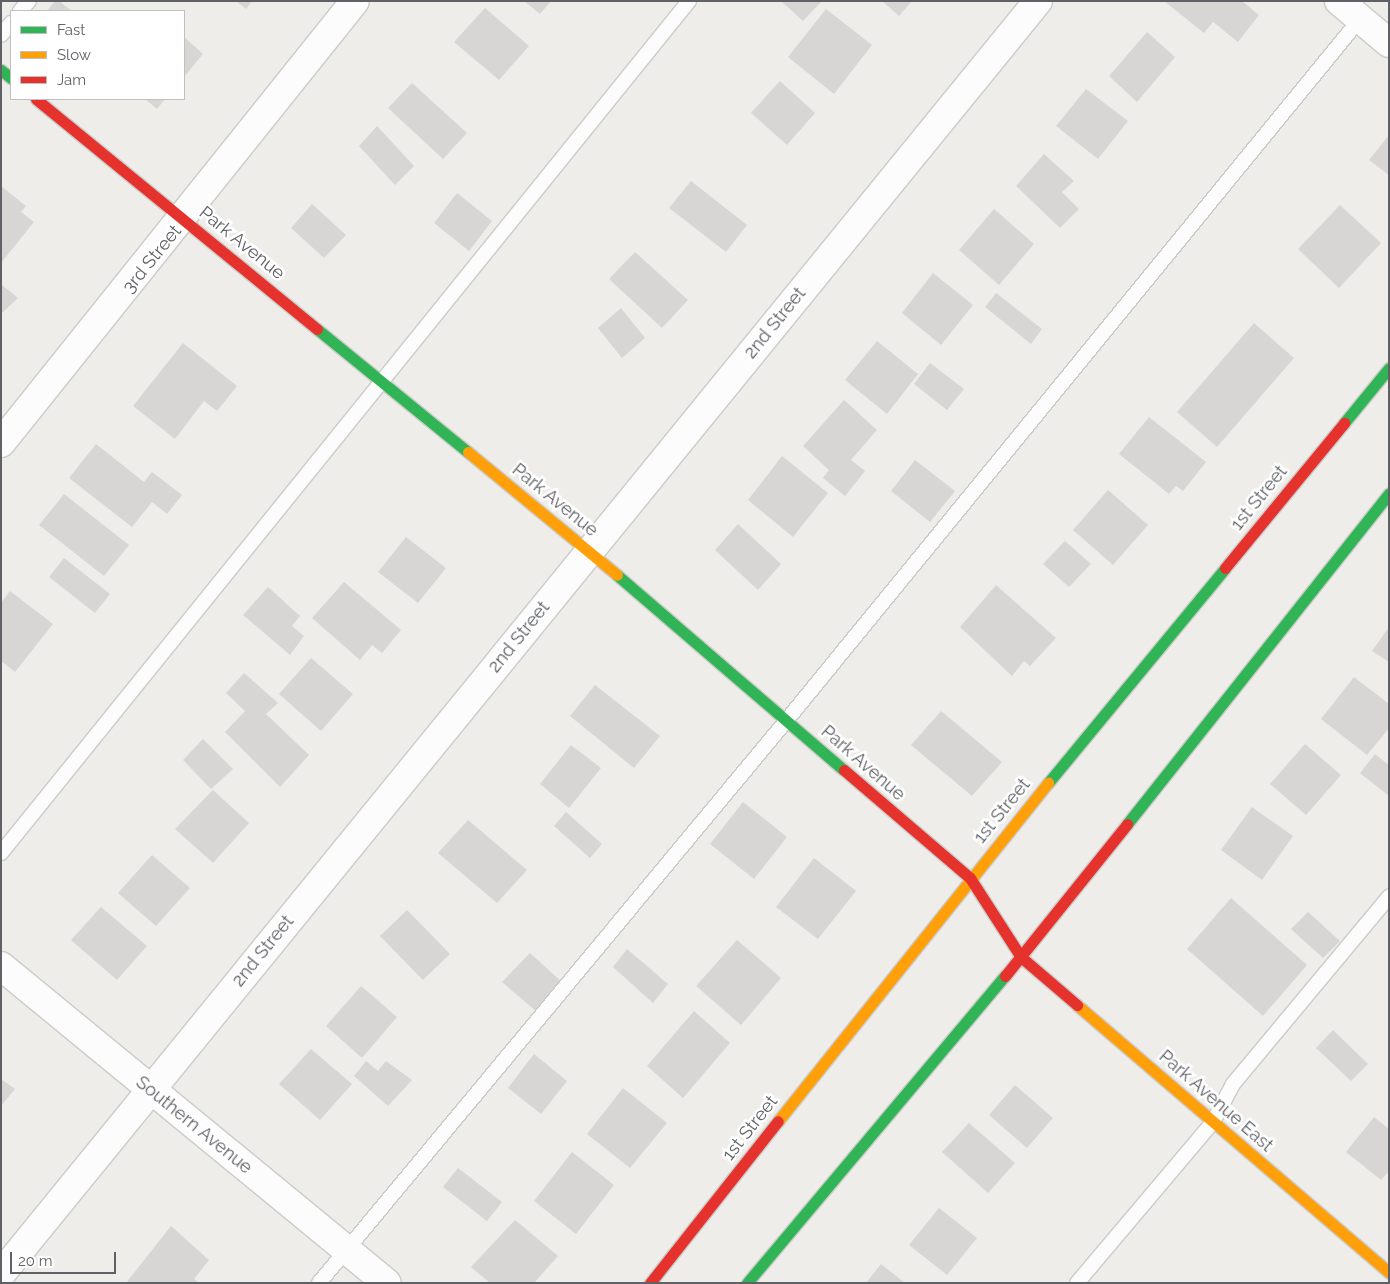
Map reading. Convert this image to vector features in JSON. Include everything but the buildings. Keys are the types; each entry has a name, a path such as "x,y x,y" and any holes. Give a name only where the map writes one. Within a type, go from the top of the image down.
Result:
{"main road":[{"name":"Park Avenue","path":"37,100 184,218 589,551 970,878 1021,957"},
{"name":"1st Street","path":"650,1283 970,878 1389,368"},
{"path":"747,1283 1021,957 1389,493"},
{"name":"Park Avenue East","path":"1021,957 1389,1272"}],"street":[{"name":"3rd Street","path":"1,444 184,218 355,1"},
{"name":"2nd Street","path":"1,1274 1038,1"},
{"path":"1339,1 1389,43"},
{"name":"Southern Avenue","path":"1,966 387,1283"}],"lane":[{"path":"1,853 384,382 688,1"},
{"path":"319,1283 786,721 1360,19"},
{"path":"1,35 10,24"},
{"path":"1077,1283 1213,1122 1233,1084 1389,897"}],"traffic: fast":[{"path":"1,70 10,77"},
{"path":"317,329 468,452"},
{"path":"1344,423 1389,368"},
{"path":"1127,824 1389,493"},
{"path":"1048,783 1225,568"},
{"path":"617,575 844,770"},
{"path":"747,1283 1005,976"}],"traffic: slow":[{"path":"468,452 617,575"},
{"path":"778,1121 1048,783"},
{"path":"1077,1005 1389,1272"}],"traffic: jam":[{"path":"37,100 317,329"},
{"path":"1225,568 1344,423"},
{"path":"844,770 970,878 1021,957 1077,1005"},
{"path":"1005,976 1127,824"},
{"path":"650,1283 778,1121"}]}
